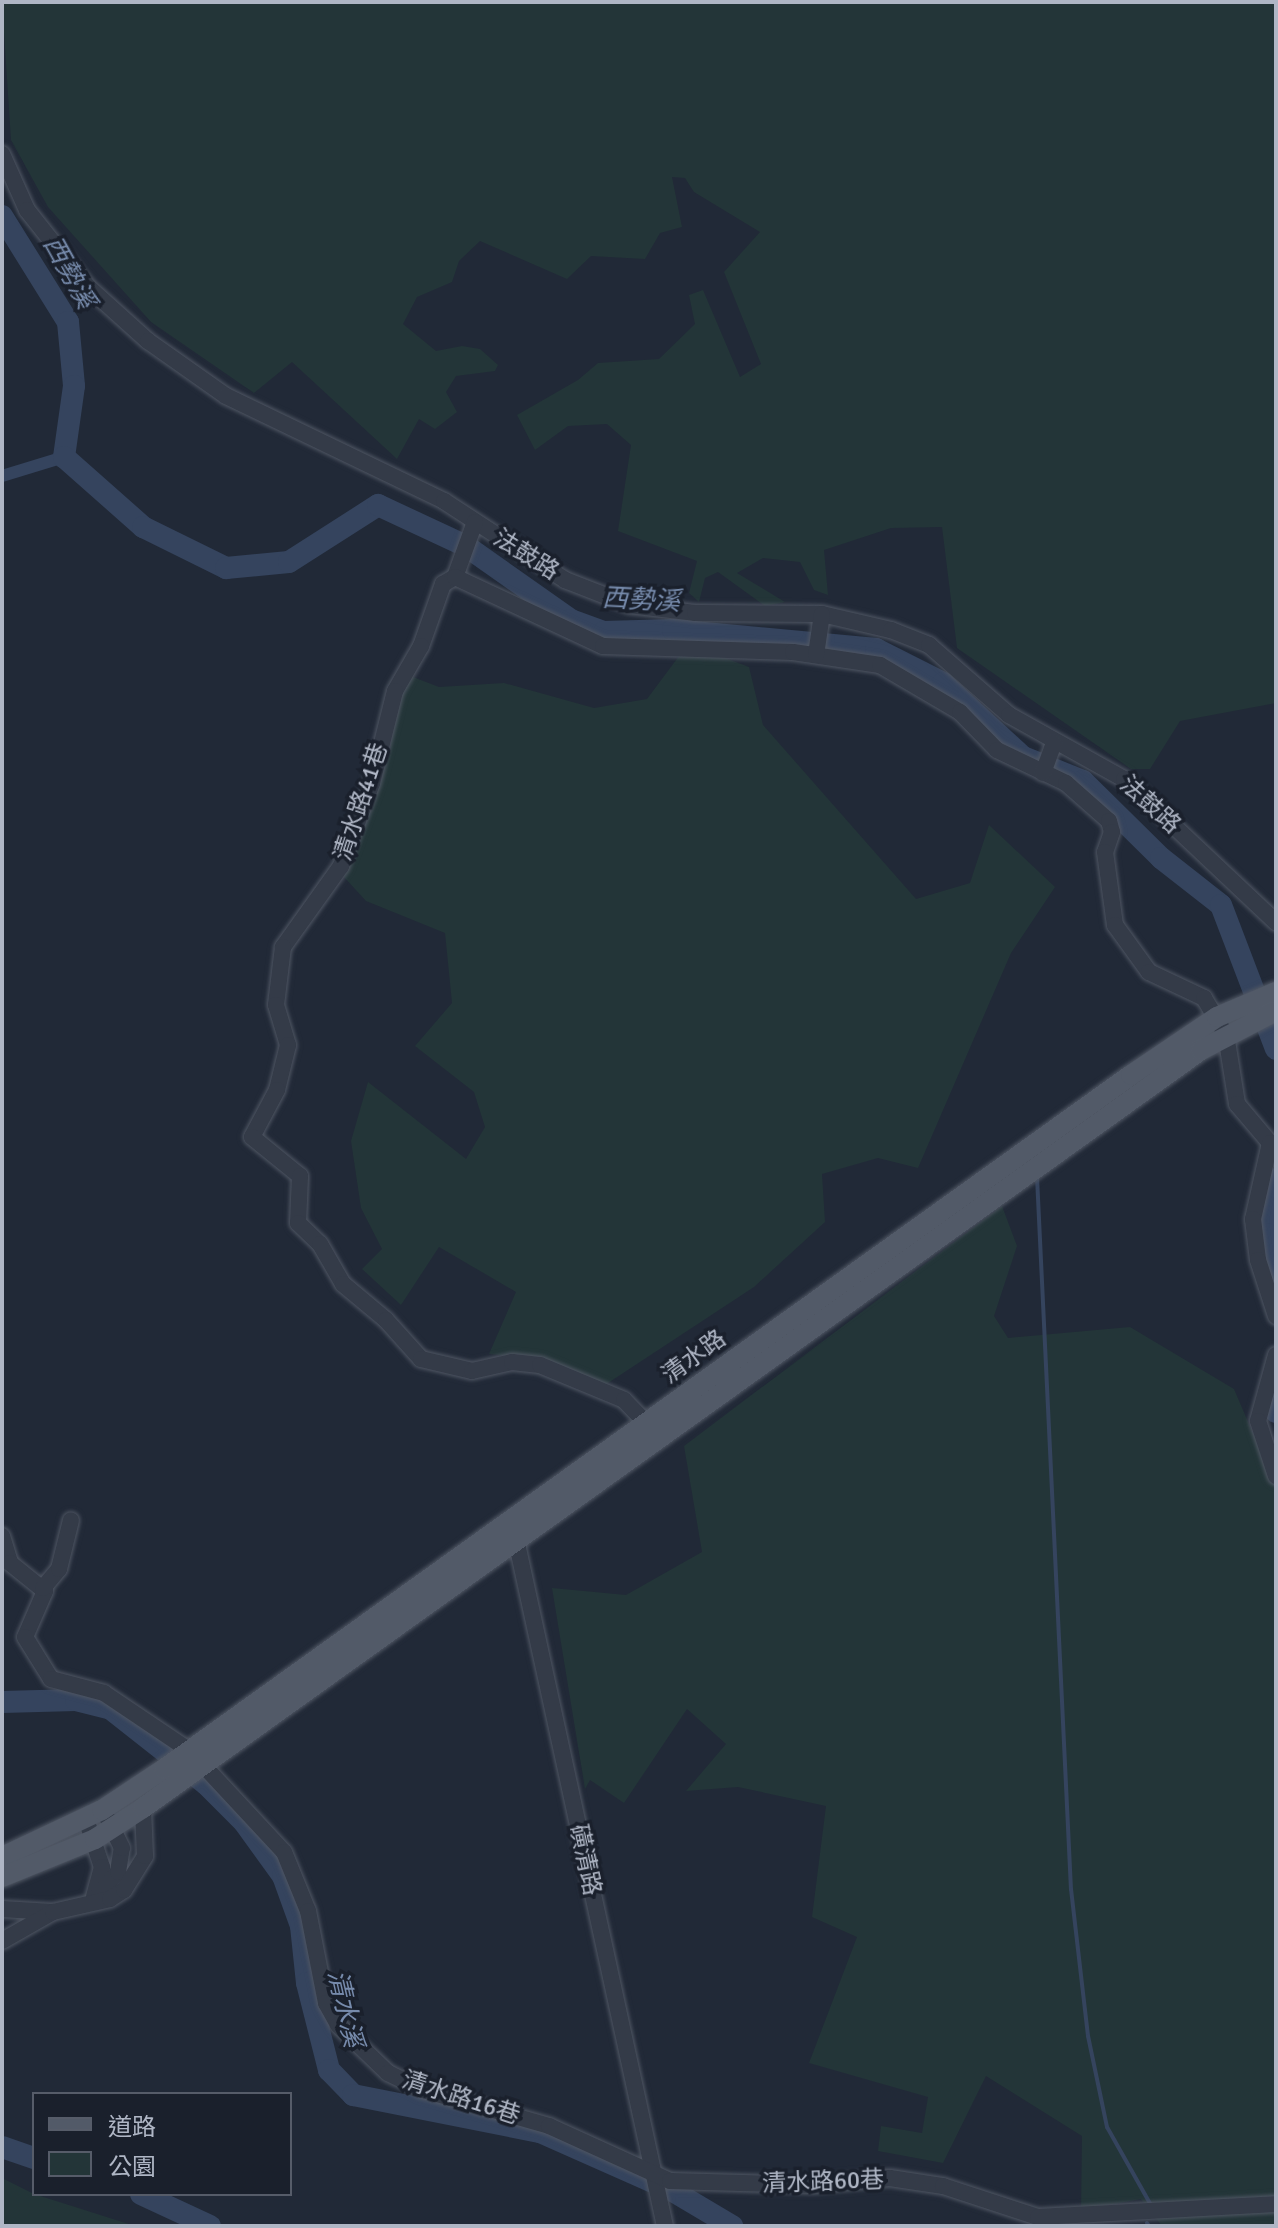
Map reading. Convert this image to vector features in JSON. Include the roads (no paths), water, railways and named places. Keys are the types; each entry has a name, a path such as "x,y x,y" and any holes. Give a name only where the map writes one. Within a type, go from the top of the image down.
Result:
{"main road":[{"name":"清水路","path":"194,1760 505,1525 653,1431 1230,1021 1274,999"},
{"name":"清水路","path":"194,1760 517,1544 653,1431"},
{"path":"2,1877 95,1839 101,1819 194,1760"},
{"path":"2,1857 101,1819 143,1808 172,1775"}],"street":[{"name":"法鼓路","path":"2,154 27,210 88,287 148,341 226,396 444,501 565,580 629,605 695,613 822,614 891,630 929,645 1009,715 1054,743 1124,779 1274,922"},
{"name":"清水路41巷","path":"475,522 455,577 443,584 421,646 395,691 372,783 341,866 283,947 276,1005 288,1045 277,1090 252,1137 300,1176 298,1223 320,1244 343,1284 386,1320 421,1359 472,1371 512,1362 540,1365 624,1400 653,1431"},
{"path":"455,577 603,646 816,655 880,665 933,693 997,750 1066,783 1109,821 1112,832 1105,852 1115,925 1131,952 1149,972 1204,998 1230,1021 1237,1104 1272,1151 1253,1219 1258,1260 1276,1316"},
{"path":"816,655 822,614"},
{"path":"1043,773 1054,743"},
{"path":"1276,1355 1258,1421 1276,1476"},
{"path":"2,1536 10,1563 43,1588 59,1569 71,1520"},
{"path":"505,1525 517,1544"},
{"name":"磺清路","path":"517,1544 665,2226"},
{"name":"清水路16巷","path":"43,1588 45,1595 25,1637 51,1679 104,1693 194,1760 261,1822 292,1865 316,1941 326,2003 338,2025 369,2057 423,2090 549,2126 654,2176"},
{"path":"2,1941 53,1912 110,1899 136,1874 147,1843 143,1808"},
{"path":"92,1902 118,1872 122,1848 101,1819"},
{"path":"92,1902 102,1867 95,1839"},
{"path":"2,1909 53,1912"},
{"name":"清水路60巷","path":"654,2176 670,2181 765,2185 890,2178 943,2186 1038,2217 1276,2204"}],"waterway":[{"name":"西勢溪","path":"2,216 68,322 74,386 64,457 143,527 226,568 289,562 378,505 466,546 571,620 604,632 673,630 876,649 943,683 1023,757 1083,781 1161,858 1221,905 1276,1049"},
{"path":"2,476 64,457"},
{"path":"1037,1177 1071,1889 1088,2036 1107,2127 1151,2205"},
{"name":"西勢溪","path":"1276,1179 1267,1234 1276,1272"},
{"name":"西勢溪","path":"1276,1399 1276,1412"},
{"name":"清水溪","path":"2,1702 76,1700 111,1709 206,1784 244,1822 283,1876 301,1926 307,1983 329,2070 353,2095 540,2132 673,2191 732,2226"},
{"path":"2,2147 32,2157"},
{"path":"145,2196 210,2226"}]}
